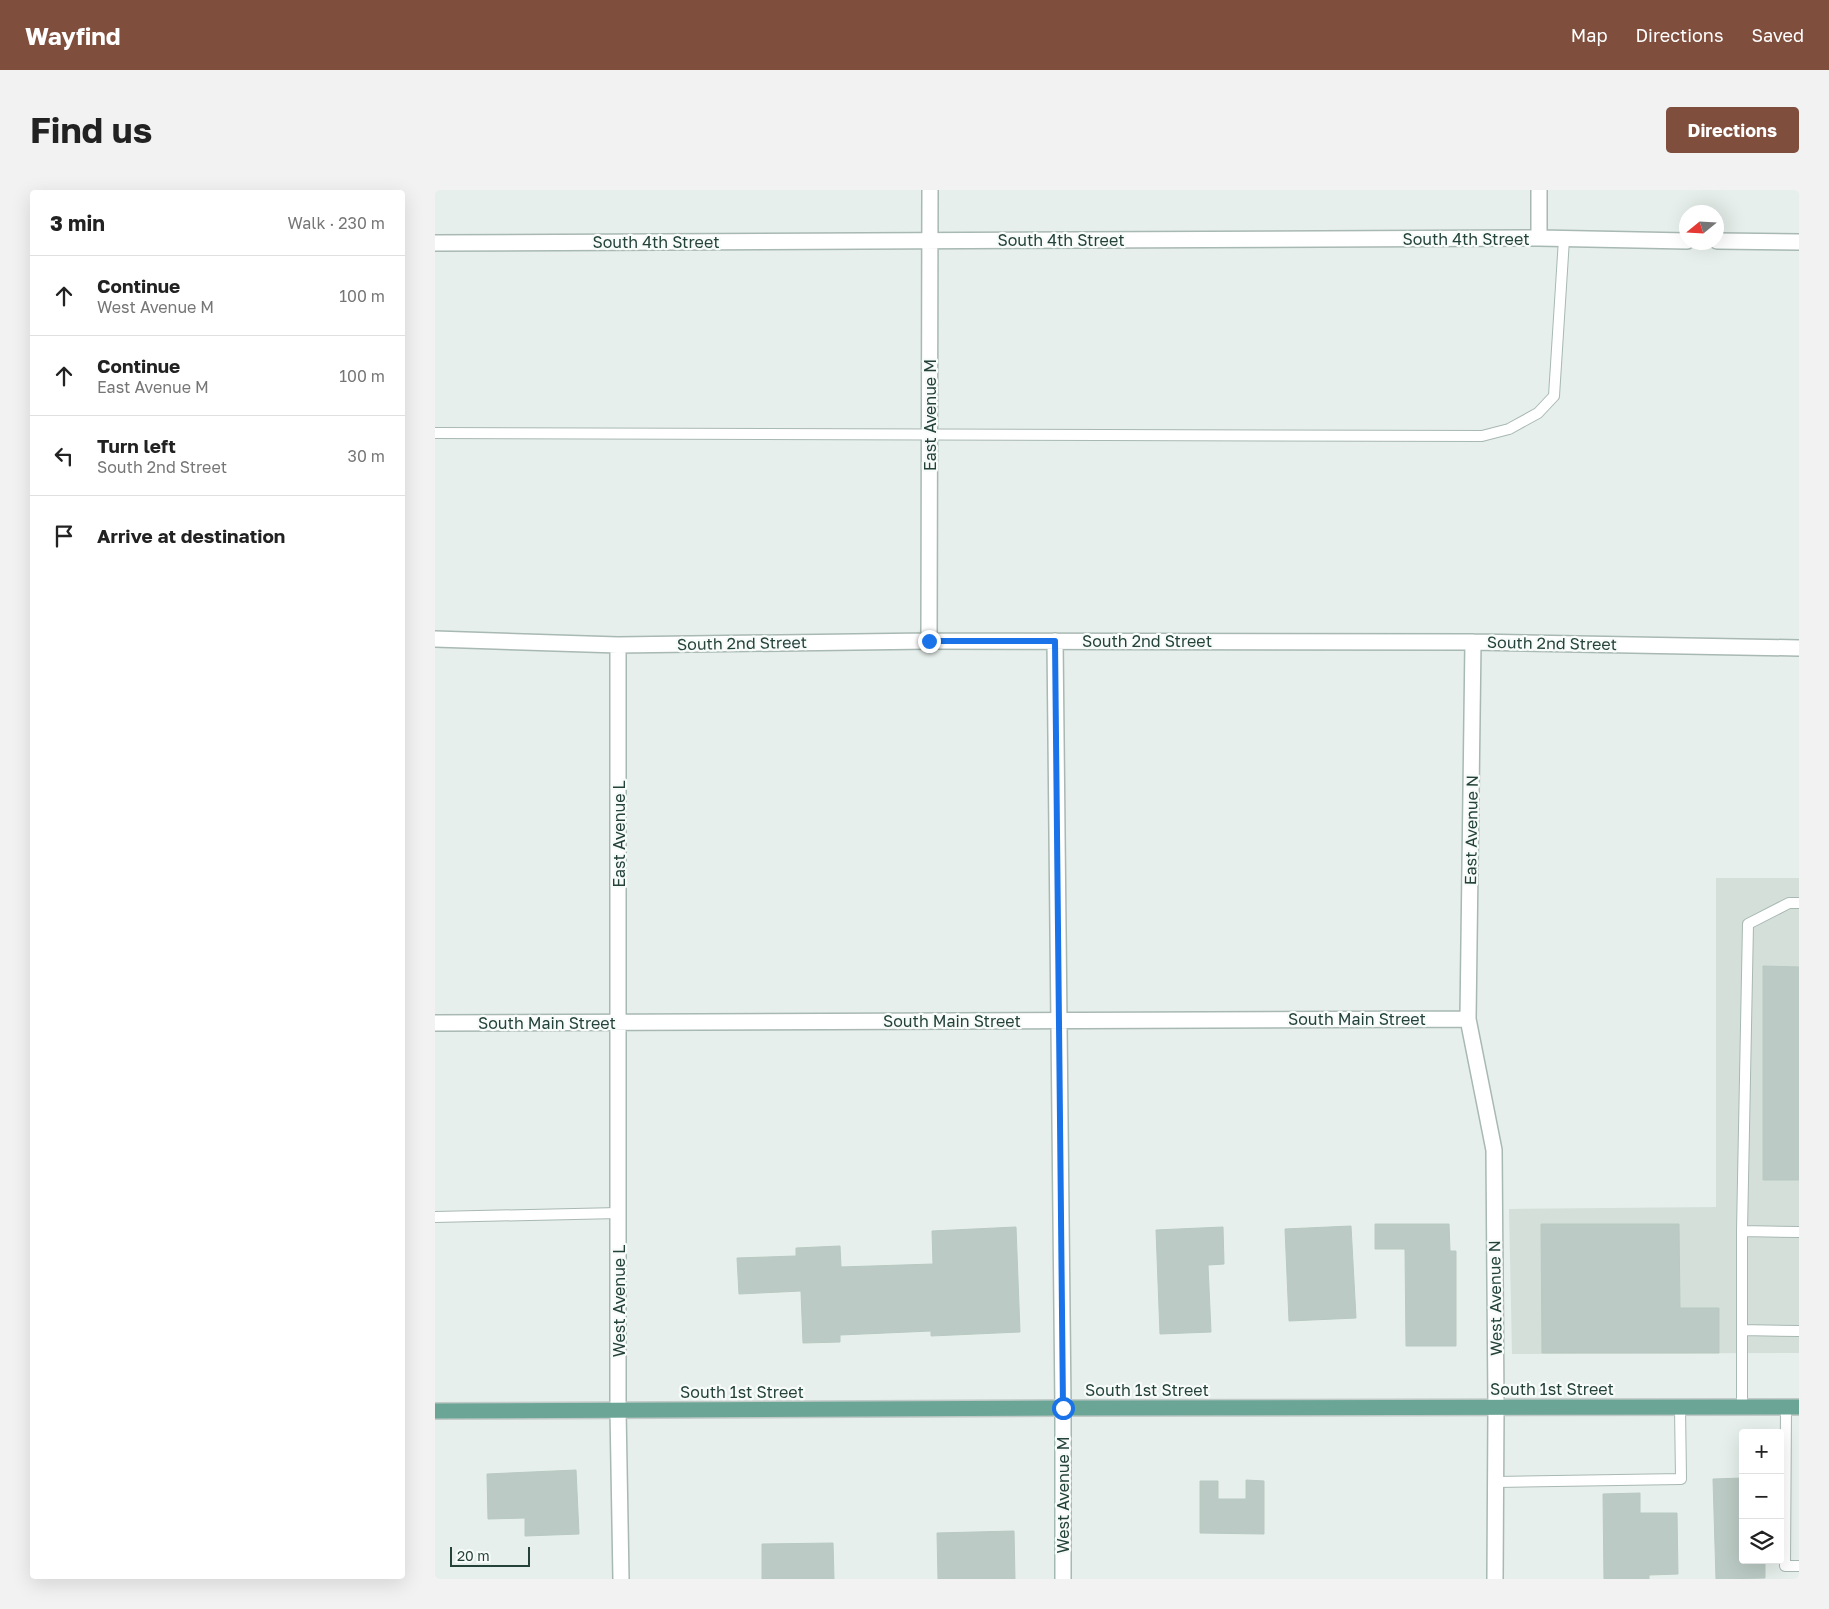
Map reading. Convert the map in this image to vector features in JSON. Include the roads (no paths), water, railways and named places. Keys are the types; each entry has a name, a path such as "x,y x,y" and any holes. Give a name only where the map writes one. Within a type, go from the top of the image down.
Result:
{"main road":[{"name":"South 1st Street","path":"435,1410 1792,1407"}],"street":[{"name":"East Avenue M","path":"929,641 930,190"},
{"path":"1539,190 1539,238"},
{"name":"South 4th Street","path":"435,243 1539,238 1679,241"},
{"path":"1724,241 1799,242"},
{"name":"South 2nd Street","path":"435,640 618,645 929,641 1473,642 1799,648"},
{"path":"1055,641 1058,1021"},
{"name":"East Avenue N","path":"1468,1019 1473,642"},
{"name":"East Avenue L","path":"618,645 619,1023"},
{"name":"South Main Street","path":"435,1023 1468,1019"},
{"name":"West Avenue N","path":"1468,1019 1494,1150 1495,1579"},
{"name":"West Avenue M","path":"1058,1021 1063,1408 1063,1579"},
{"name":"West Avenue L","path":"619,1023 618,1410 621,1579"}],"lane":[{"path":"435,433 1482,436 1509,429 1538,413 1554,396 1564,239"},
{"path":"1742,1407 1742,1230 1748,924 1789,903 1799,903"},
{"path":"435,1218 619,1213"},
{"path":"1742,1230 1799,1232"},
{"path":"1742,1330 1799,1331"},
{"path":"1496,1482 1681,1479 1680,1407"},
{"path":"1792,1407 1785,1566 1799,1566"}]}
